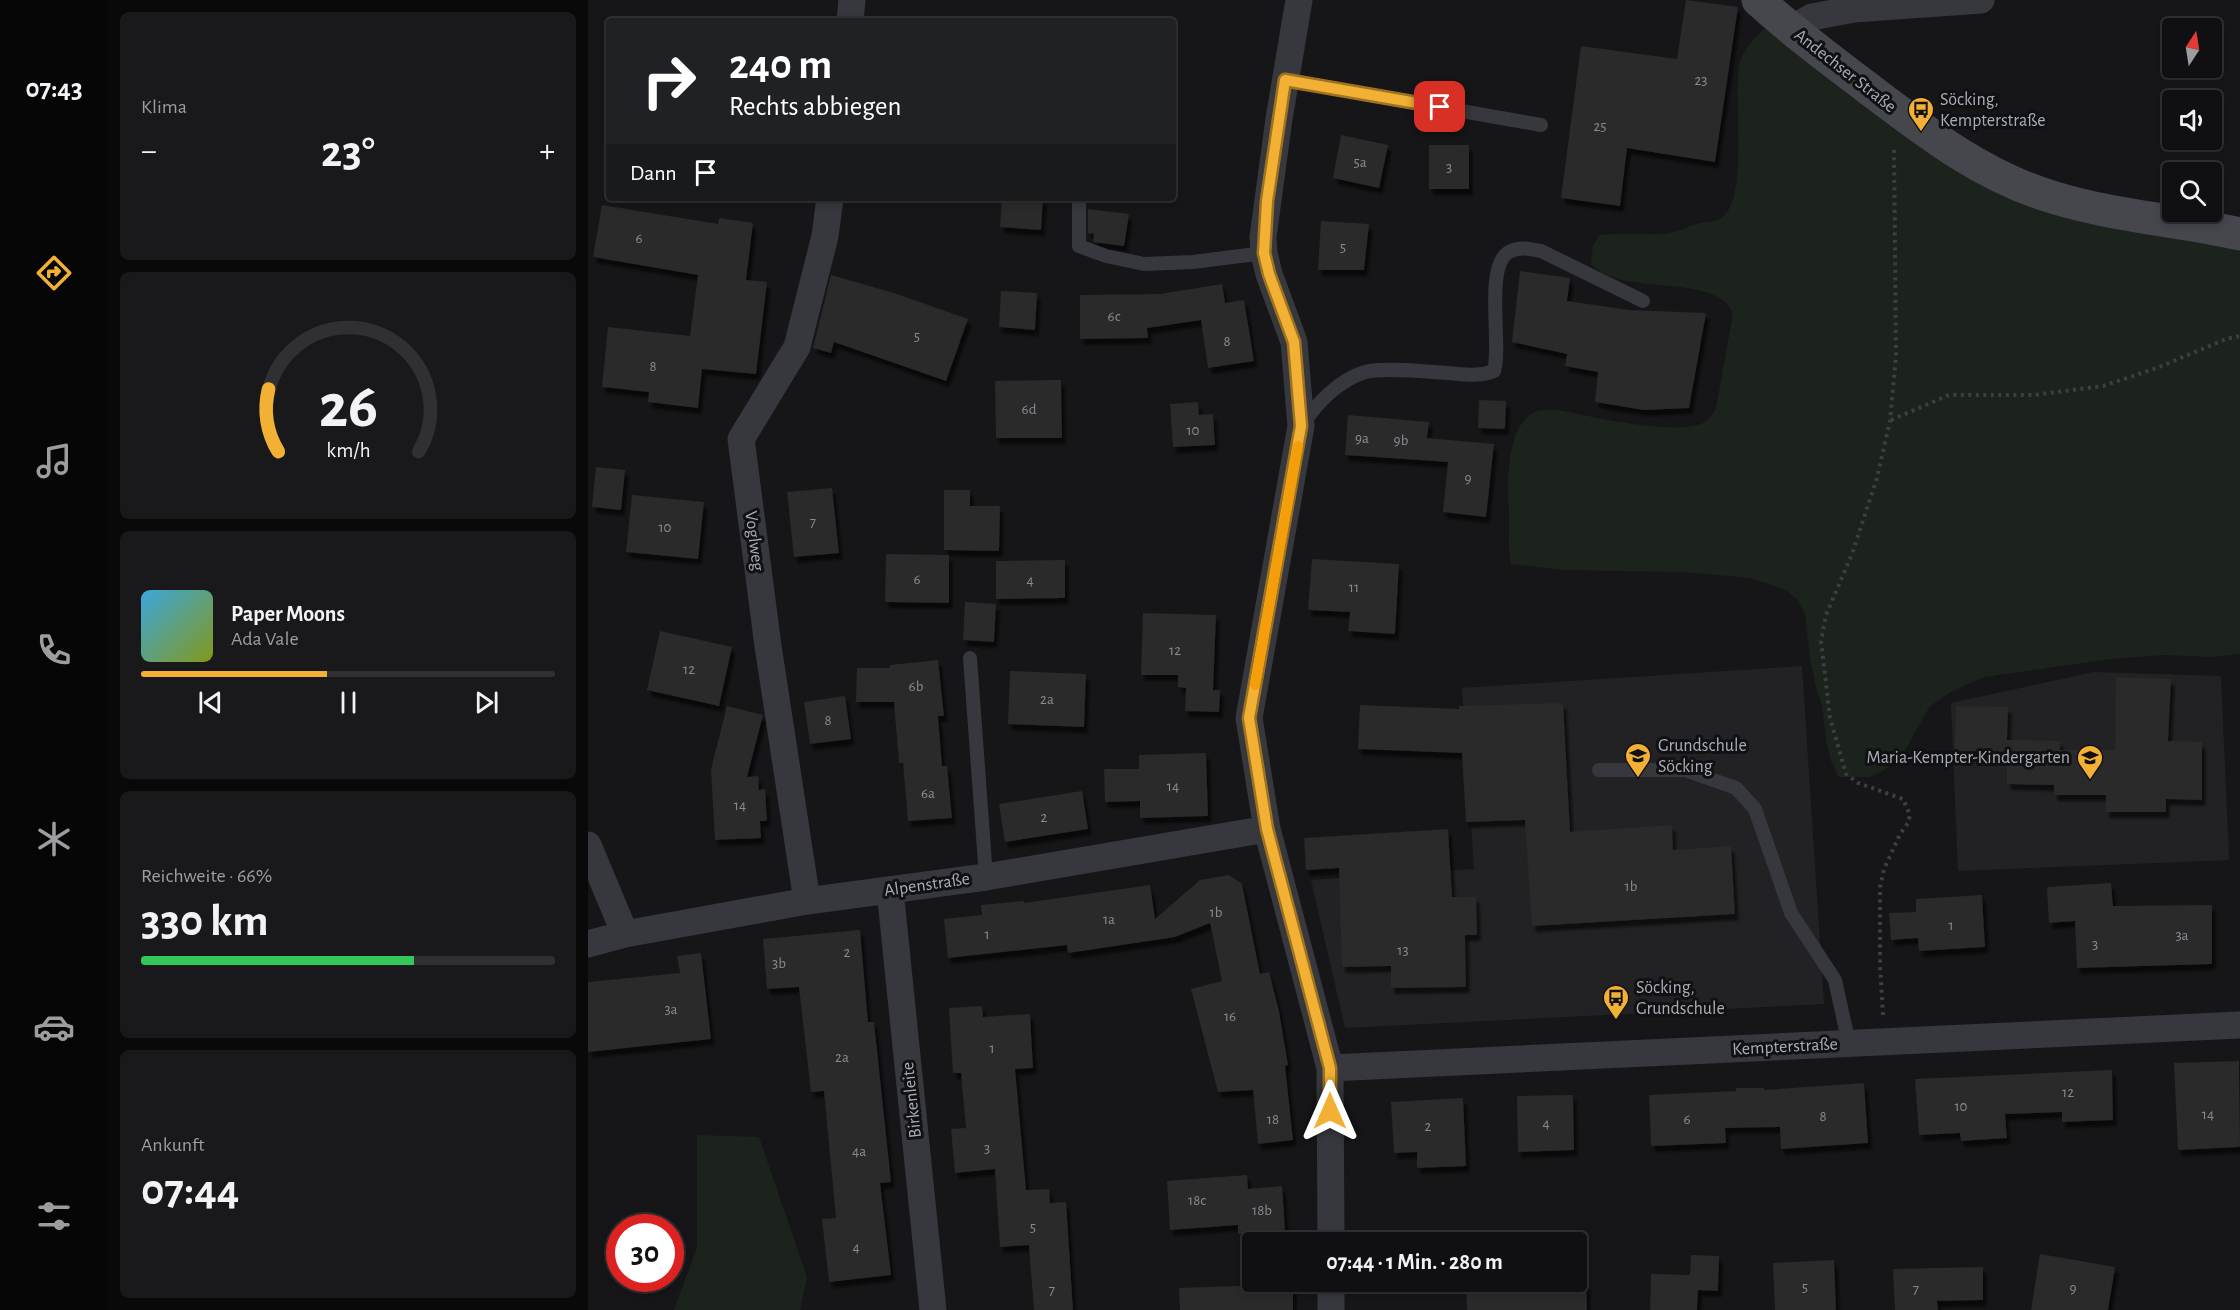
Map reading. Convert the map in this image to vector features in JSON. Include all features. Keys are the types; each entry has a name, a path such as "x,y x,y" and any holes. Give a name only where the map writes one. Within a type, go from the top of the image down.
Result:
{"street":[{"path":"850,18 852,0"},
{"path":"1299,0 1267,201 1264,253 1269,274 1294,342 1301,426 1249,718 1267,829 1330,1068 1331,1232"},
{"name":"Andechser Straße","path":"1758,0 1791,29 1939,142 2005,179 2051,197 2101,210 2240,234"},
{"path":"1791,29 1812,17 1854,9 1981,0"},
{"name":"Voglweg","path":"807,901 768,646 741,439 797,347 825,236 830,201"},
{"name":"Alpenstraße","path":"588,944 625,934 807,901 986,877 1267,829"},
{"path":"588,845 625,934"},
{"name":"Birkenleite","path":"890,890 933,1310"},
{"name":"Kempterstraße","path":"1330,1068 2240,1025"},
{"path":"1331,1292 1331,1310"}],"lane":[{"path":"1285,80 1541,125"},
{"path":"1079,201 1079,246 1106,256 1144,264 1193,262 1264,253"},
{"path":"1301,426 1313,409 1330,394 1347,381 1366,372 1475,375 1494,372 1497,356 1497,271 1509,251 1527,248 1541,251 1643,301"},
{"path":"970,658 986,877"},
{"path":"1599,770 1685,770 1736,788 1755,808 1791,913 1835,980 1849,1044"}],"path":[{"path":"1883,1042 1880,886 1884,869 1910,815 1903,799 1858,783 1846,774 1830,718 1821,641 1826,615 1852,554 1877,478 1890,421 1896,356 1894,143"},
{"path":"1890,421 1949,395 2034,395 2103,386 2157,368 2226,339 2240,336"}],"shaded area":[{"path":"1768,26 1949,162 2240,250 2240,654 2211,657 2165,655 2111,659 1984,677 1951,692 1930,706 1897,761 1870,777 1839,777 1831,761 1826,740 1822,704 1817,692 1810,658 1805,614 1798,600 1786,590 1751,578 1683,572 1565,570 1511,564 1509,470 1514,439 1527,417 1538,411 1557,410 1630,424 1681,427 1695,426 1705,422 1716,408 1733,314 1728,305 1712,294 1696,289 1639,283 1604,273 1591,264 1593,245 1600,235 1669,233 1718,220 1728,210 1735,193 1738,172 1740,61 1748,46"},
{"name":"Grundschule Söcking","path":"1802,666 1824,1004 1345,1028 1311,880 1474,869 1462,688"},
{"name":"Maria-Kempter-Kindergarten","path":"2094,672 2221,676 2229,860 1958,871 1951,703"},
{"path":"697,1135 759,1137 807,1277 800,1310 674,1310 681,1292 684,1292 684,1283 697,1247"}],"building":[{"path":"1686,0 1738,7 1715,162 1627,148 1620,206 1561,198 1581,46 1677,59"},
{"path":"1341,135 1388,145 1379,188 1333,178"},
{"path":"1429,145 1469,145 1469,189 1429,189"},
{"path":"1002,201 1043,201 1041,230 1000,227"},
{"path":"602,205 718,224 719,218 753,223 746,280 767,282 756,374 702,369 698,408 648,402 649,392 602,387 608,327 690,336 698,275 593,257"},
{"path":"1088,209 1129,214 1124,246 1093,242 1094,234 1088,233"},
{"path":"1321,221 1369,224 1364,270 1318,270"},
{"path":"1520,271 1570,278 1567,301 1629,310 1706,313 1689,408 1644,410 1595,402 1598,372 1565,366 1567,354 1512,342"},
{"path":"831,275 894,293 968,319 946,381 834,342 831,353 813,348"},
{"path":"1222,284 1225,303 1244,300 1254,361 1208,368 1201,320 1147,328 1148,338 1080,339 1080,295 1160,294"},
{"path":"1001,291 1037,293 1035,330 999,327"},
{"path":"1061,380 1062,438 996,438 995,381"},
{"path":"1479,400 1506,401 1505,429 1478,428"},
{"path":"1198,402 1199,415 1213,414 1215,445 1173,447 1170,404"},
{"path":"1348,415 1429,422 1427,438 1494,444 1486,517 1443,512 1448,462 1345,455"},
{"path":"596,467 625,470 621,510 592,507"},
{"path":"832,488 839,553 794,557 787,492"},
{"path":"944,490 970,490 970,506 1000,506 999,551 944,550"},
{"path":"632,495 704,502 698,559 626,552"},
{"path":"886,554 949,555 949,603 885,602"},
{"path":"1312,559 1399,564 1395,634 1348,631 1350,612 1308,610"},
{"path":"1065,560 1065,598 996,599 996,561"},
{"path":"965,602 996,604 994,642 963,640"},
{"path":"1143,613 1216,615 1213,690 1220,690 1219,712 1185,711 1186,688 1178,687 1178,675 1141,675"},
{"path":"660,631 732,647 719,706 647,690"},
{"path":"938,660 944,716 938,716 942,766 947,766 952,818 908,821 903,763 899,763 894,702 856,702 857,668 890,668 890,665"},
{"path":"1010,671 1086,674 1084,727 1008,724"},
{"path":"2116,677 2171,679 2168,741 2202,742 2202,800 2166,799 2166,812 2106,812 2106,795 2054,795 2054,785 2007,784 2007,752 1955,751 1956,706 2008,707 2007,740 2060,741 2060,750 2115,750"},
{"path":"845,696 851,739 810,744 804,702"},
{"path":"1563,703 1570,832 1672,825 1673,850 1731,846 1735,914 1532,926 1525,820 1466,822 1462,753 1358,749 1360,705 1459,709 1459,706"},
{"path":"727,706 763,715 747,777 758,776 759,790 765,789 767,821 760,821 761,838 715,840 711,769"},
{"path":"1206,753 1208,816 1140,818 1140,801 1105,802 1104,769 1139,769 1139,755"},
{"path":"1082,791 1088,829 1005,842 999,804"},
{"path":"1448,829 1452,897 1476,897 1477,935 1465,935 1466,987 1391,988 1391,966 1342,967 1339,868 1306,870 1304,838"},
{"path":"1229,875 1242,884 1260,974 1269,972 1279,1011 1288,1065 1285,1066 1293,1140 1258,1144 1253,1090 1218,1092 1191,989 1222,981 1210,923 1175,937 1068,953 1067,945 948,958 944,919 982,915 981,905 1024,901 1024,903 1150,885 1155,919 1200,880"},
{"path":"2111,883 2113,906 2212,905 2212,964 2077,968 2075,921 2049,923 2047,887"},
{"path":"1982,895 1985,947 1919,951 1918,938 1891,940 1889,913 1916,912 1916,899"},
{"path":"860,930 868,1022 874,1022 891,1182 880,1183 891,1275 829,1282 822,1219 836,1218 824,1091 811,1092 799,987 767,989 763,939"},
{"path":"701,953 711,1039 588,1052 588,982 680,973 677,956"},
{"path":"982,1006 983,1017 1030,1014 1033,1068 1015,1069 1026,1190 1049,1189 1050,1203 1066,1202 1073,1310 1034,1310 1029,1245 1000,1247 995,1169 955,1173 951,1129 966,1128 961,1073 953,1073 949,1008"},
{"path":"2239,1061 2240,1147 2178,1150 2174,1063"},
{"path":"2112,1070 2113,1120 2062,1122 2062,1112 2005,1114 2007,1138 1961,1141 1960,1133 1919,1135 1915,1079"},
{"path":"1864,1083 1868,1143 1781,1149 1780,1127 1725,1128 1726,1143 1651,1146 1649,1095 1736,1091 1736,1088 1764,1088 1764,1090"},
{"path":"1573,1095 1574,1150 1518,1152 1517,1096"},
{"path":"1463,1098 1466,1166 1417,1168 1417,1152 1394,1153 1391,1102"},
{"path":"1247,1175 1248,1189 1282,1186 1285,1231 1238,1234 1238,1225 1170,1230 1167,1181"},
{"path":"2040,1254 2115,1267 2108,1310 2031,1310"},
{"path":"1691,1255 1719,1256 1718,1291 1698,1290 1697,1310 1650,1310 1651,1274 1690,1275"},
{"path":"1834,1260 1836,1310 1775,1310 1773,1263"},
{"path":"1983,1267 1983,1300 1937,1301 1938,1310 1895,1310 1893,1269"},
{"path":"1242,1286 1242,1292 1293,1292 1293,1310 1180,1310 1179,1288"},
{"path":"1466,1292 1586,1292 1587,1310 1467,1310"}],"slow traffic":[{"path":"1255,685 1298,446"}],"place":[{"name":"Söcking, Kempterstraße","path":"1921,133"},
{"name":"Grundschule Söcking","path":"1638,779"},
{"name":"Maria-Kempter-Kindergarten","path":"2090,781"},
{"name":"Söcking, Grundschule","path":"1616,1021"}],"route":[{"path":"1330,1111 1330,1068 1267,829 1249,718 1301,426 1294,342 1269,274 1263,237 1285,80 1440,107"}]}
